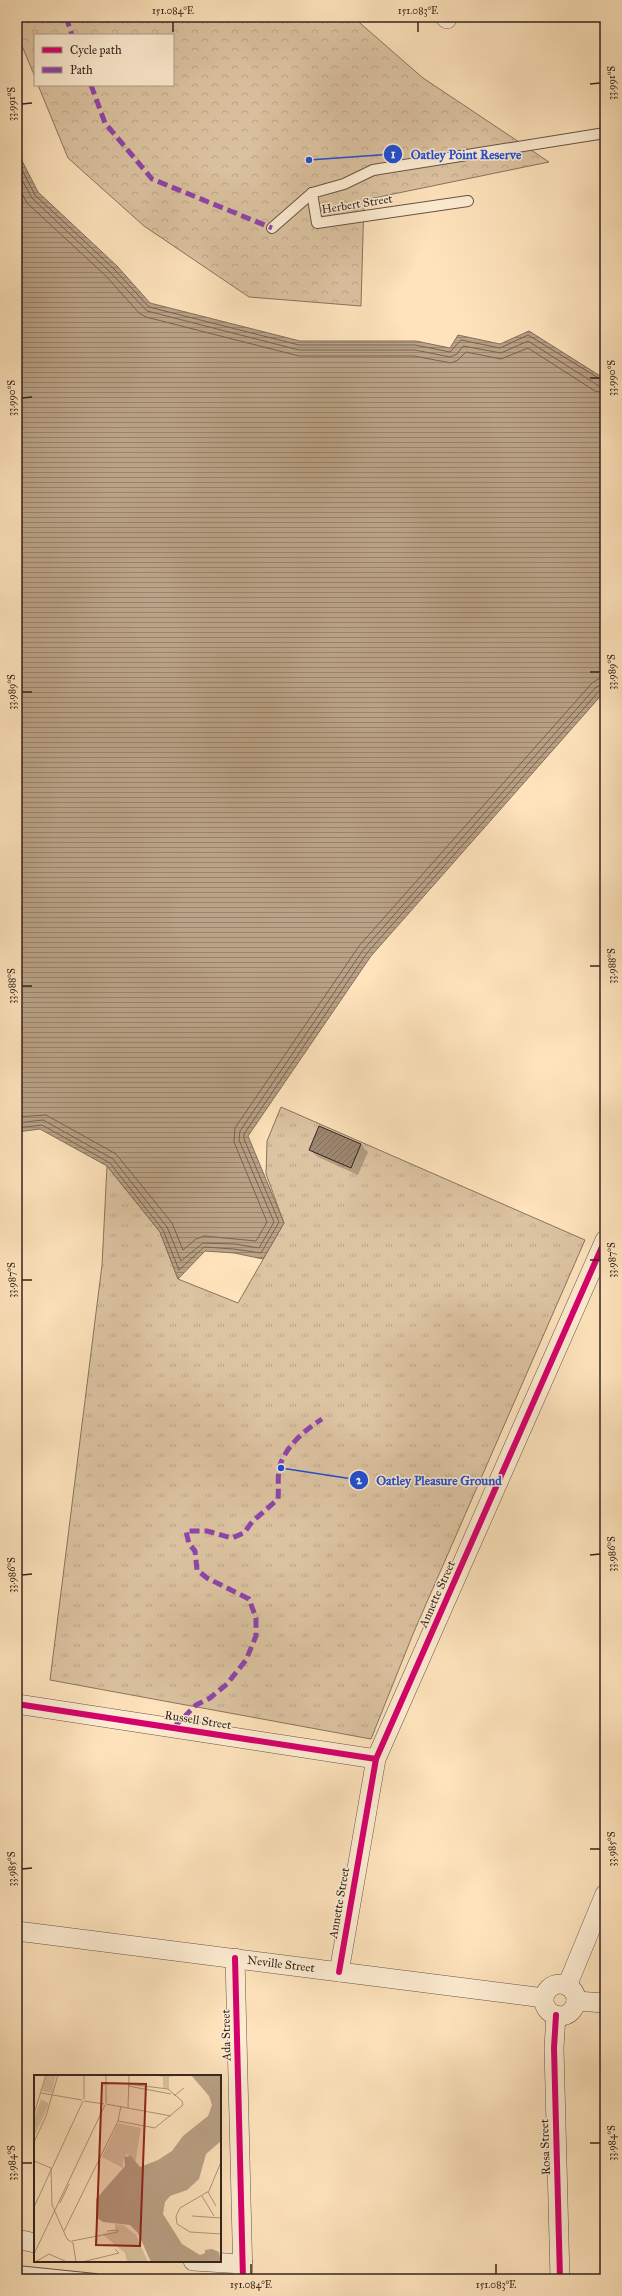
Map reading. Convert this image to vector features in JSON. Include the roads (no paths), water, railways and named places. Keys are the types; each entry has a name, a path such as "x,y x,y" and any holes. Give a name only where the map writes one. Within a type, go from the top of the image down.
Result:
{"street":[{"name":"Annette Street","path":"339,1972 376,1759 605,1240"},
{"name":"Russell Street","path":"17,1704 376,1759"},
{"path":"605,1894 572,1993 569,2013 556,2015 547,2009 544,1998 552,1986 562,1984 572,1993 605,2003"},
{"name":"Neville Street","path":"17,1931 544,1998"},
{"name":"Ada Street","path":"236,1958 243,2271"},
{"name":"Rosa Street","path":"556,2015 554,2048 560,2279"},
{"path":"17,2239 34,2243"},
{"path":"198,2262 243,2271"}],"lane":[{"name":"Herbert Street","path":"468,201 317,223 312,193 344,184 373,170 605,133"},
{"path":"272,228 312,193"},
{"path":"17,2271 95,2279"}],"water":[{"path":"17,151 38,192 117,266 150,303 300,341 416,341 450,348 458,335 500,344 529,331 605,379 605,691 371,956 248,1136 284,1223 263,1259 234,1253 205,1251 178,1279 160,1232 107,1166 40,1129 17,1132"}],"place":[{"name":"Oatley Point Reserve","path":"309,160"},
{"name":"Oatley Pleasure Ground","path":"281,1468"}]}
